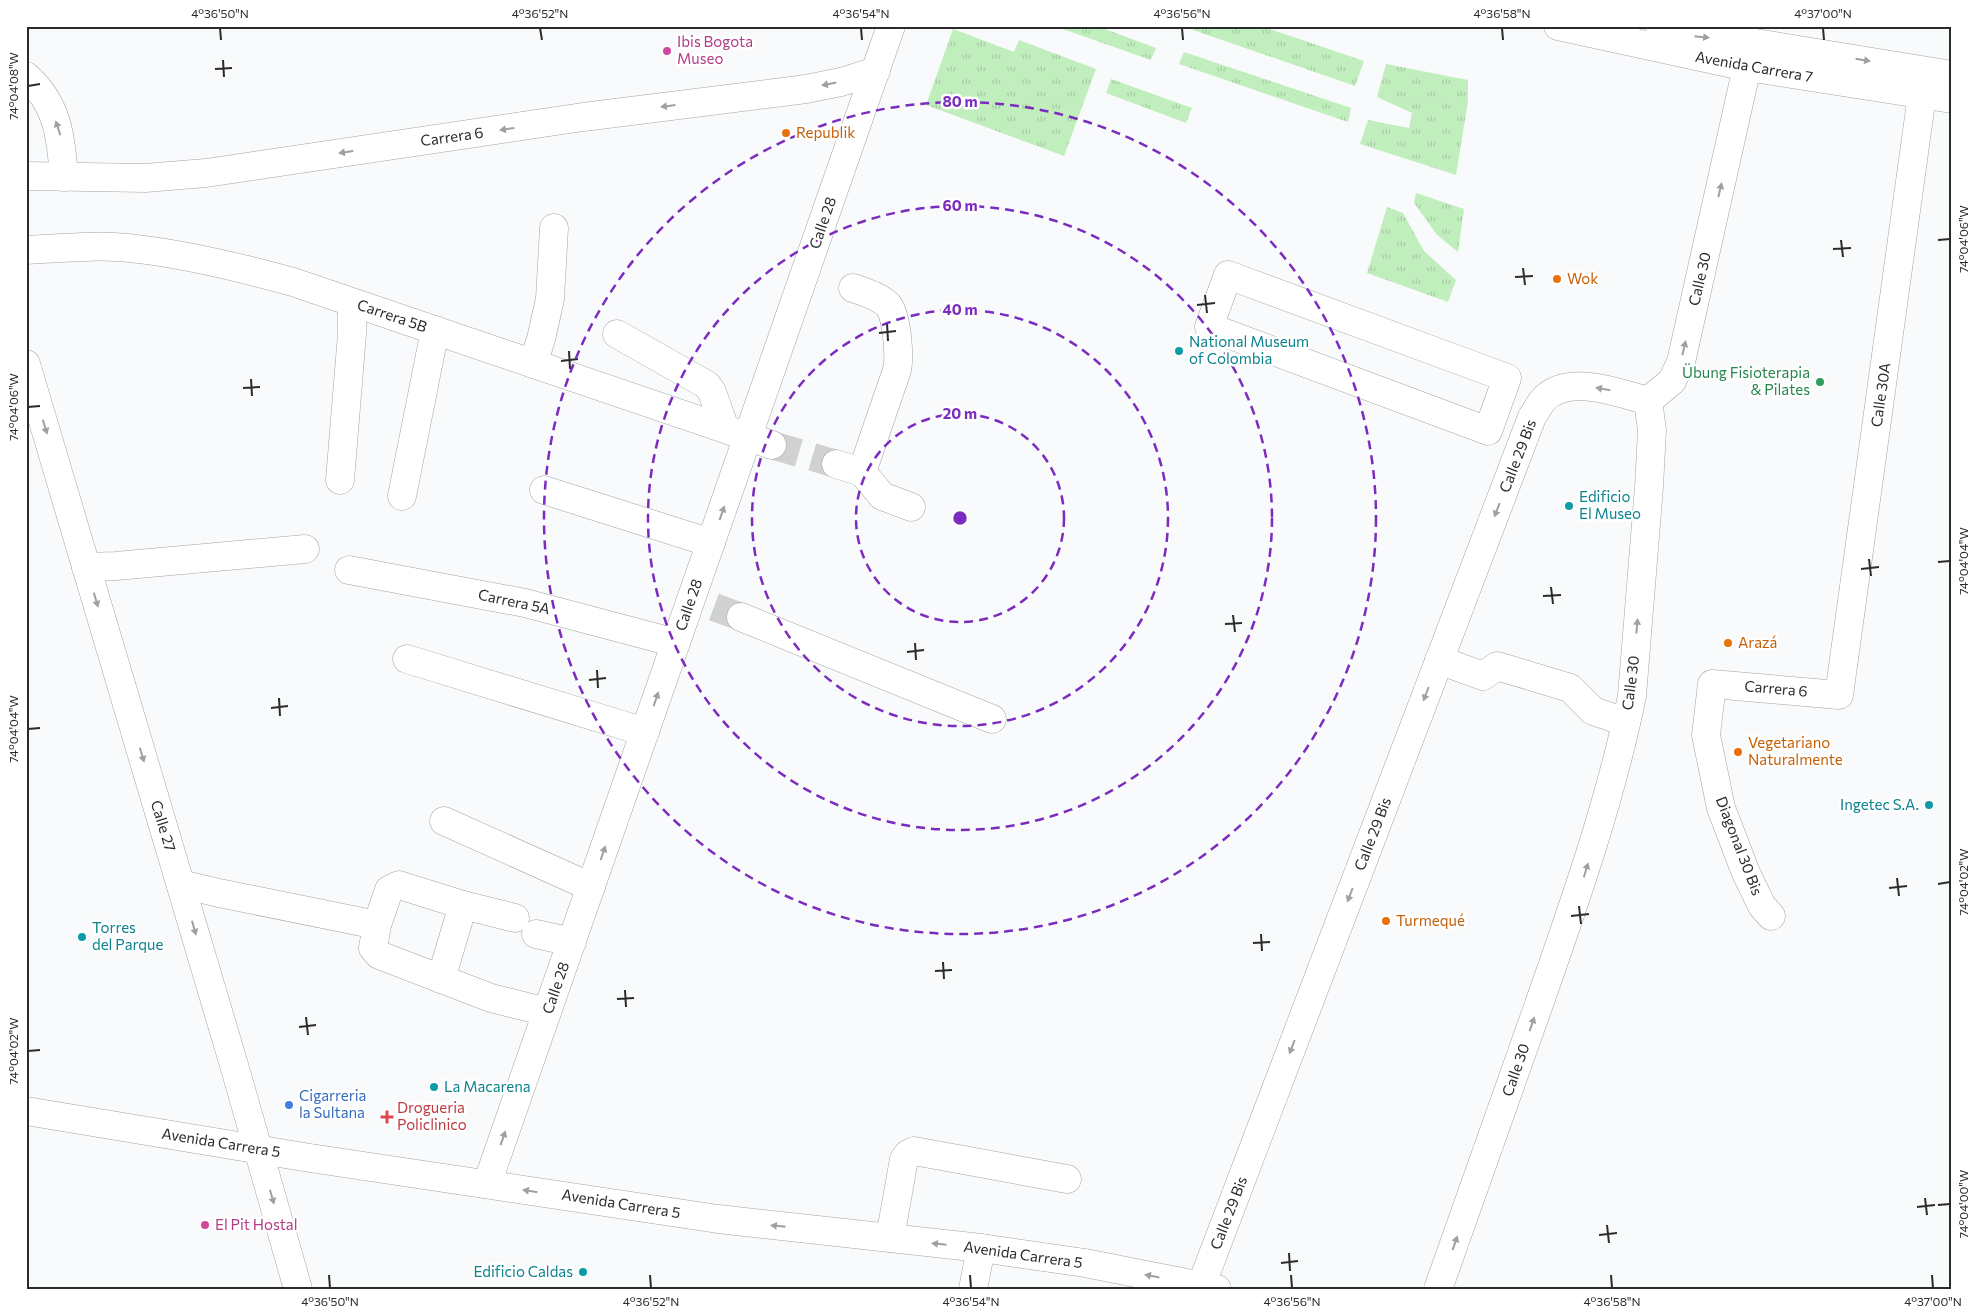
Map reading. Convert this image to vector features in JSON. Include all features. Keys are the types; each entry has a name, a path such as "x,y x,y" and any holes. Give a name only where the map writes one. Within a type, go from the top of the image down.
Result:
{"street":[{"name":"Calle 28","path":"487,1184 676,643 703,603 711,543 891,26"},
{"name":"Avenida Carrera 7","path":"1558,26 1747,67 1952,99"},
{"name":"Avenida Carrera 7","path":"1601,26 1756,43 1952,75"},
{"name":"Calle 30","path":"1438,1289 1583,879 1609,794 1632,696 1649,487 1652,430 1648,401 1672,381 1681,362 1747,67"},
{"name":"Carrera 6","path":"26,176 145,178 206,173 583,117 806,89 876,72"},
{"path":"26,76 36,85 49,104 56,121 61,136 64,177"},
{"name":"Calle 30A","path":"1839,695 1922,95"},
{"path":"533,364 542,339 550,299 554,228"},
{"name":"Carrera 5B","path":"26,250 104,247 145,250 238,267 293,282 748,437"},
{"path":"1228,275 1507,378 1488,431 1209,327 1228,275"},
{"path":"853,288 881,299 889,306 899,346 897,370 862,472"},
{"path":"340,480 352,334 352,303"},
{"path":"402,496 434,330"},
{"path":"617,334 707,385 748,437"},
{"name":"Calle 27","path":"26,364 181,884 298,1289"},
{"name":"Calle 29 Bis","path":"1209,1287 1439,660 1532,416 1543,399 1557,391 1572,387 1591,386 1648,401"},
{"path":"836,464 862,472 882,496 910,507"},
{"path":"544,490 711,543"},
{"path":"86,567 305,549"},
{"name":"Carrera 5A","path":"349,570 525,603 676,643"},
{"path":"741,617 992,719"},
{"path":"407,659 645,732"},
{"path":"1439,660 1483,676 1497,666 1570,688 1593,711 1626,722"},
{"name":"Carrera 6","path":"1712,684 1839,695"},
{"name":"Diagonal 30 Bis","path":"1712,684 1706,735 1721,808 1746,873 1762,906 1771,916"},
{"path":"444,821 591,887"},
{"path":"181,884 377,925"},
{"path":"547,1012 491,998 375,953 373,948 377,925 389,890 399,885 572,942"},
{"path":"441,979 463,905"},
{"name":"Avenida Carrera 5","path":"26,1111 259,1150 718,1219 980,1248 1084,1263 1209,1287"},
{"path":"890,1238 904,1160 908,1154 914,1151 1067,1179"},
{"path":"974,1289 980,1248"}],"green space":[{"path":"1054,26 1097,26 1156,48 1151,60"},
{"path":"1194,26 1261,26 1364,61 1355,86 1193,30"},
{"path":"953,29 1014,52 1019,40 1096,69 1064,156 926,105"},
{"path":"1184,52 1351,108 1348,122 1179,64"},
{"path":"1386,64 1468,80 1468,101 1456,175 1360,144 1368,120 1409,128 1412,113 1377,97"},
{"path":"1111,79 1192,108 1186,123 1106,93"},
{"path":"1416,193 1464,209 1458,252 1437,235 1414,203"},
{"path":"1387,207 1403,213 1424,251 1456,280 1448,302 1367,273"}],"tunnel":[{"path":"772,445 836,464"},
{"path":"714,607 741,617"}],"place":[{"name":"Ibis Bogota Museo","path":"667,51"},
{"name":"Republik","path":"786,133"},
{"name":"Wok","path":"1557,279"},
{"name":"National Museum of Colombia","path":"1179,351"},
{"name":"Übung Fisioterapia & Pilates","path":"1820,382"},
{"name":"Edificio El Museo","path":"1569,506"},
{"name":"Arazá","path":"1728,643"},
{"name":"Vegetariano Naturalmente","path":"1738,752"},
{"name":"Ingetec S.A.","path":"1929,805"},
{"name":"Turmequé","path":"1386,921"},
{"name":"Torres del Parque","path":"82,937"},
{"name":"La Macarena","path":"434,1087"},
{"name":"Cigarreria la Sultana","path":"289,1105"},
{"name":"Drogueria Policlinico","path":"387,1117"},
{"name":"El Pit Hostal","path":"205,1225"},
{"name":"Edificio Caldas","path":"583,1272"}]}
